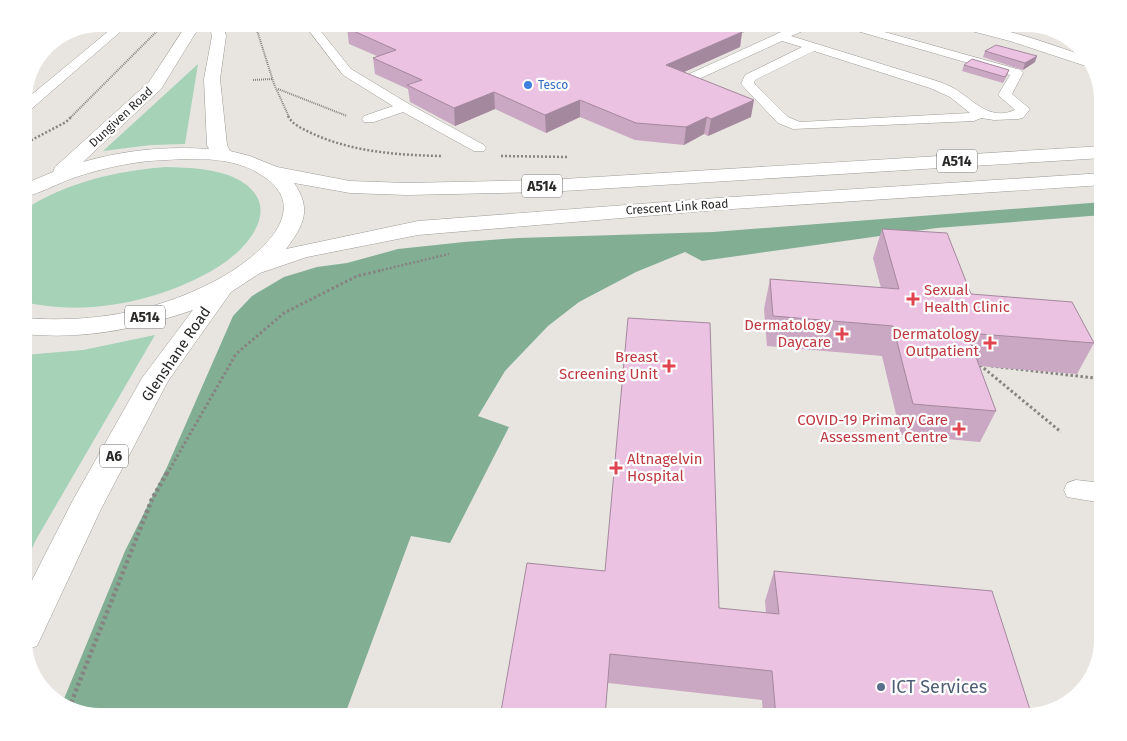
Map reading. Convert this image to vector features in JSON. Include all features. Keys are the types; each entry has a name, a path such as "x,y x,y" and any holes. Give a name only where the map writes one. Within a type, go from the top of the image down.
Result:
{"main road":[{"name":"Dungiven Road","path":"55,177 155,85 188,33"},
{"path":"218,33 212,79 218,145 223,156"},
{"path":"995,33 1080,60"},
{"path":"1015,38 1023,33"},
{"name":"A514","path":"33,187 55,177 96,164 138,156 179,153 223,156 246,160 274,173 291,191 294,214 283,240 255,267 221,288 179,306 148,316 107,324 67,328 33,326"},
{"name":"Crescent Link Road","path":"274,173 350,188 407,189 528,186 1094,153"},
{"name":"Crescent Link Road","path":"255,267 302,251 418,228 717,204 1094,180"},
{"name":"Glenshane Road","path":"33,616 85,509 156,378 221,288"}],"lane":[{"path":"33,100 112,33"},
{"path":"317,33 348,72 404,107 479,148"},
{"path":"784,33 812,47 935,85 955,94 978,113 994,116 1018,115 1023,109 1005,95 1016,73 876,33"},
{"path":"690,79 788,34"},
{"path":"812,47 750,78 747,84 783,120 798,126 974,117 978,113"},
{"path":"369,119 404,107"},
{"path":"1076,490 1094,492"}],"path":[{"path":"33,139 66,122 155,33"},
{"path":"258,33 277,89 351,117 369,119"},
{"path":"253,80 272,79"},
{"path":"72,702 152,499 236,354 284,313 357,276 452,253"},
{"path":"973,363 980,366 1061,432"},
{"path":"980,366 1094,377"}],"green space":[{"path":"198,64 185,144 151,145 103,151"},
{"path":"166,167 203,169 229,175 237,179 251,189 259,200 261,213 258,225 251,237 230,259 196,279 173,289 124,303 99,306 73,308 33,304 33,204 74,185 129,171"},
{"path":"1094,203 1094,216 937,228 702,261 685,252 636,272 579,302 548,326 505,371 478,416 509,427 450,543 411,536 347,708 91,708 64,698 125,551 167,467 233,316 252,296 284,277 317,267 347,263 398,249 518,238 713,232"},
{"path":"155,335 33,546 33,354 83,350"}],"building":[{"name":"Tesco","path":"358,33 740,33 666,65 754,100 711,119 707,117 686,127 636,123 580,100 545,115 494,92 454,108 407,85 422,80 373,58 396,50"},
{"path":"996,45 1037,56 1025,63 985,51"},
{"path":"972,59 1009,70 1005,77 964,65"},
{"path":"882,229 947,233 971,294 1072,302 1094,343 967,333 996,411 913,404 893,326 773,316 770,279 899,289"},
{"path":"628,318 710,323 719,608 779,614 774,571 992,591 1029,708 775,708 772,671 610,654 606,708 502,708 527,563 605,571"}],"place":[{"name":"Tesco","path":"528,85"},
{"name":"Sexual Health Clinic","path":"913,299"},
{"name":"Dermatology Daycare","path":"842,334"},
{"name":"Dermatology Outpatient","path":"990,343"},
{"name":"Breast Screening Unit","path":"669,366"},
{"name":"COVID-19 Primary Care Assessment Centre","path":"959,429"},
{"name":"Altnagelvin Hospital","path":"616,468"},
{"name":"ICT Services","path":"881,687"}]}
